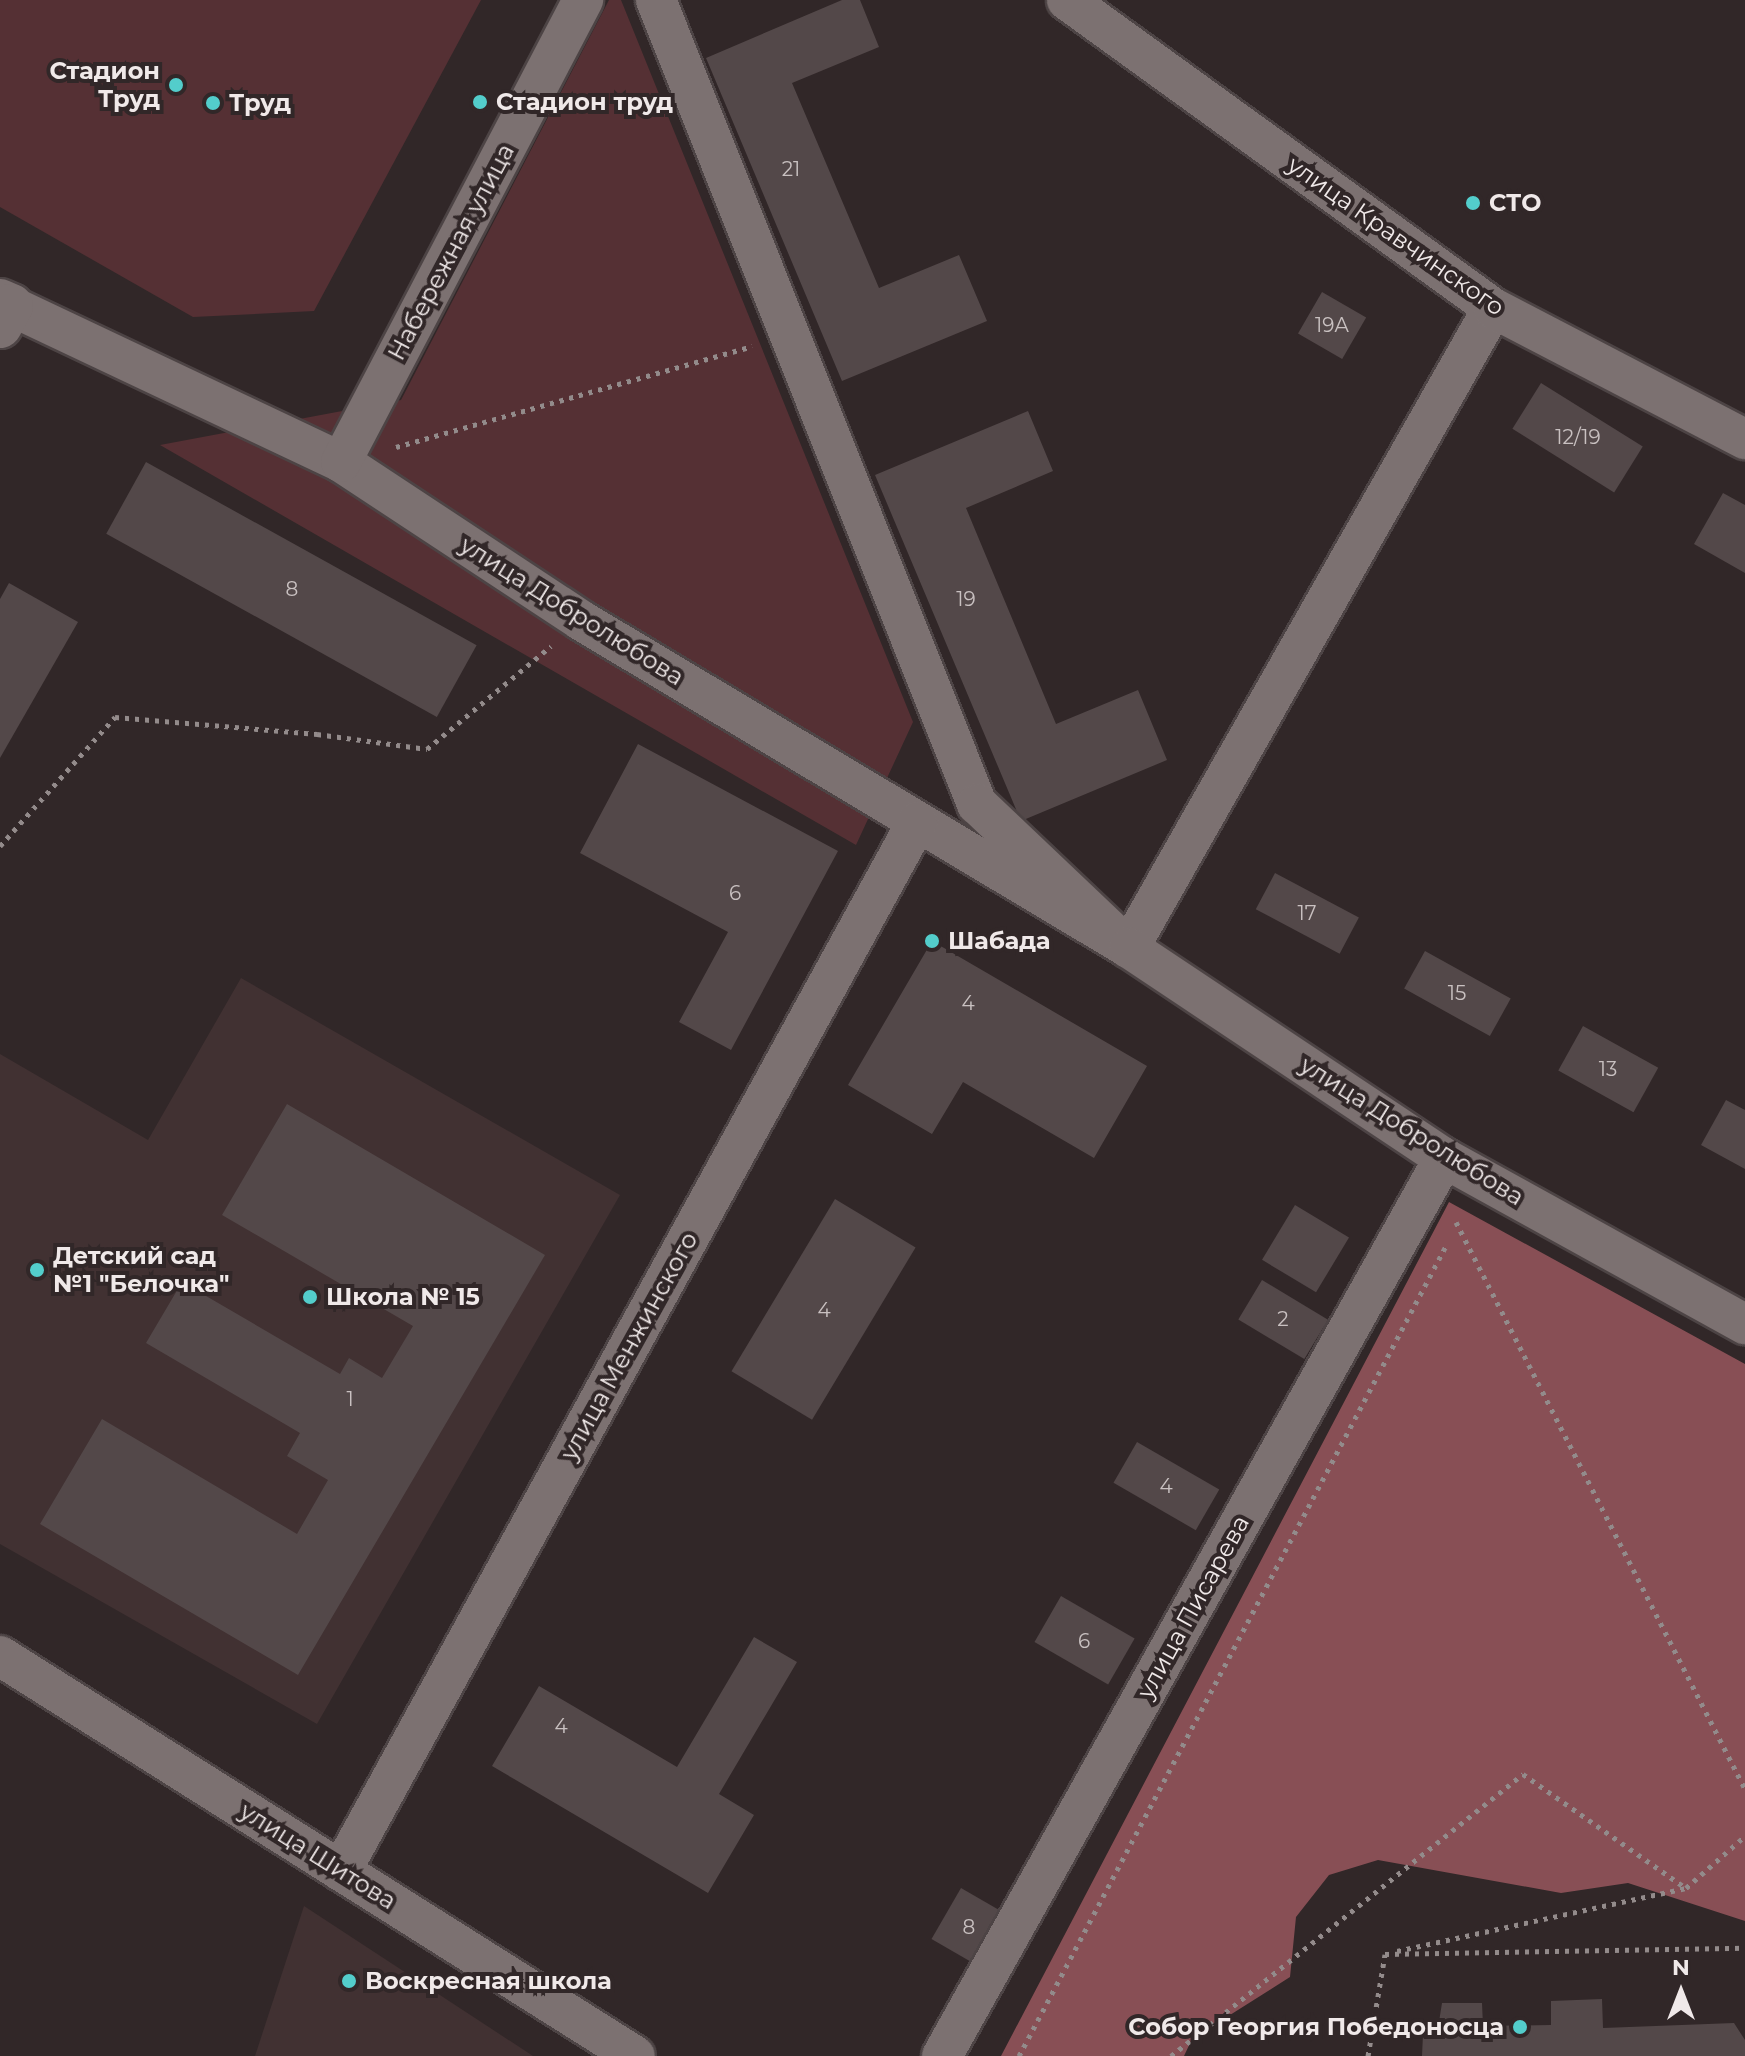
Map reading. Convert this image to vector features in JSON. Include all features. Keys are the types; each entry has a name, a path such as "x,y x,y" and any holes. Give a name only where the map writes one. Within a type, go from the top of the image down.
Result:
{"street":[{"name":"Набережная улица","path":"341,462 583,0"},
{"name":"улица Добролюбова","path":"656,0 977,804 1129,948"},
{"name":"улица Кравчинского","path":"1067,0 1493,308 1745,439"},
{"path":"1129,948 1493,308"},
{"name":"улица Добролюбова","path":"4,311 341,462 582,621 1129,948 1444,1158 1745,1324"},
{"name":"улица Менжинского","path":"341,1871 917,822"},
{"name":"улица Писарева","path":"942,2056 1444,1158"},
{"name":"улица Шитова","path":"0,1656 635,2056"}],"path":[{"path":"341,462 790,335"},
{"path":"0,846 115,717 317,734 427,749 582,621"},
{"path":"1444,1158 1457,1226 1745,1789"},
{"path":"1019,2056 1457,1226"},
{"path":"1171,2056 1523,1774 1686,1888"},
{"path":"1385,1954 1686,1888 1745,1836"},
{"path":"1385,1954 1745,1948"},
{"path":"1368,2056 1385,1954"}],"shaded area":[{"name":"Труд","path":"0,0 481,0 314,311 193,317 0,207"},
{"path":"609,0 621,0 913,722 856,845 160,445 401,400"},
{"name":"Школа № 15","path":"241,978 620,1195 317,1724 0,1544 0,1054 148,1140"},
{"path":"1449,1202 1745,1364 1745,1921 1628,1883 1561,1893 1378,1860 1329,1875 1296,1917 1290,1977 1192,2039 1184,2056 1001,2056"},
{"name":"Воскресная школа","path":"304,1906 533,2056 255,2056"}],"building":[{"path":"842,0 860,0 879,47 792,83 879,288 959,255 987,321 842,381 706,58"},
{"path":"1322,292 1366,318 1342,359 1298,334"},
{"path":"1541,383 1643,447 1614,492 1512,429"},
{"path":"1028,411 1053,471 966,508 1056,724 1138,690 1167,760 1021,821 875,475"},
{"path":"146,462 477,645 437,717 106,534"},
{"path":"1723,493 1745,505 1745,573 1694,544"},
{"path":"9,583 78,622 0,758 0,599"},
{"path":"638,744 838,851 731,1050 679,1022 728,932 580,853"},
{"path":"1275,873 1359,918 1340,954 1256,909"},
{"path":"932,941 1147,1066 1094,1158 963,1082 932,1134 848,1085"},
{"path":"1425,951 1511,999 1490,1036 1404,989"},
{"path":"1583,1026 1658,1068 1633,1112 1558,1071"},
{"path":"1726,1100 1745,1110 1745,1169 1701,1145"},
{"path":"287,1104 545,1255 298,1675 40,1524 102,1419 297,1534 328,1480 287,1456 300,1433 146,1343 182,1282 340,1374 349,1358 382,1378 413,1326 222,1215"},
{"path":"835,1199 916,1247 812,1420 731,1371"},
{"path":"1295,1205 1349,1237 1316,1292 1262,1260"},
{"path":"1262,1280 1328,1320 1304,1359 1238,1319"},
{"path":"1137,1442 1219,1490 1196,1530 1114,1483"},
{"path":"1061,1596 1135,1638 1108,1684 1034,1642"},
{"path":"754,1637 797,1662 719,1794 754,1815 708,1893 492,1766 539,1686 677,1767"},
{"path":"961,1888 1007,1914 977,1966 932,1939"},
{"name":"Собор Георгия Победоносца","path":"1602,1999 1603,2028 1734,2023 1745,2040 1745,2056 1422,2056 1423,2034 1438,2028 1442,2003 1482,2003 1483,2026 1551,2025 1551,2001"}],"place":[{"name":"Стадион Труд","path":"176,85"},
{"name":"Стадион труд","path":"480,102"},
{"name":"Труд","path":"213,103"},
{"name":"СТО","path":"1473,203"},
{"name":"Шабада","path":"932,941"},
{"name":"Детский сад №1 \"Белочка\"","path":"37,1270"},
{"name":"Школа № 15","path":"310,1297"},
{"name":"Воскресная школа","path":"349,1981"},
{"name":"Собор Георгия Победоносца","path":"1520,2027"}]}
